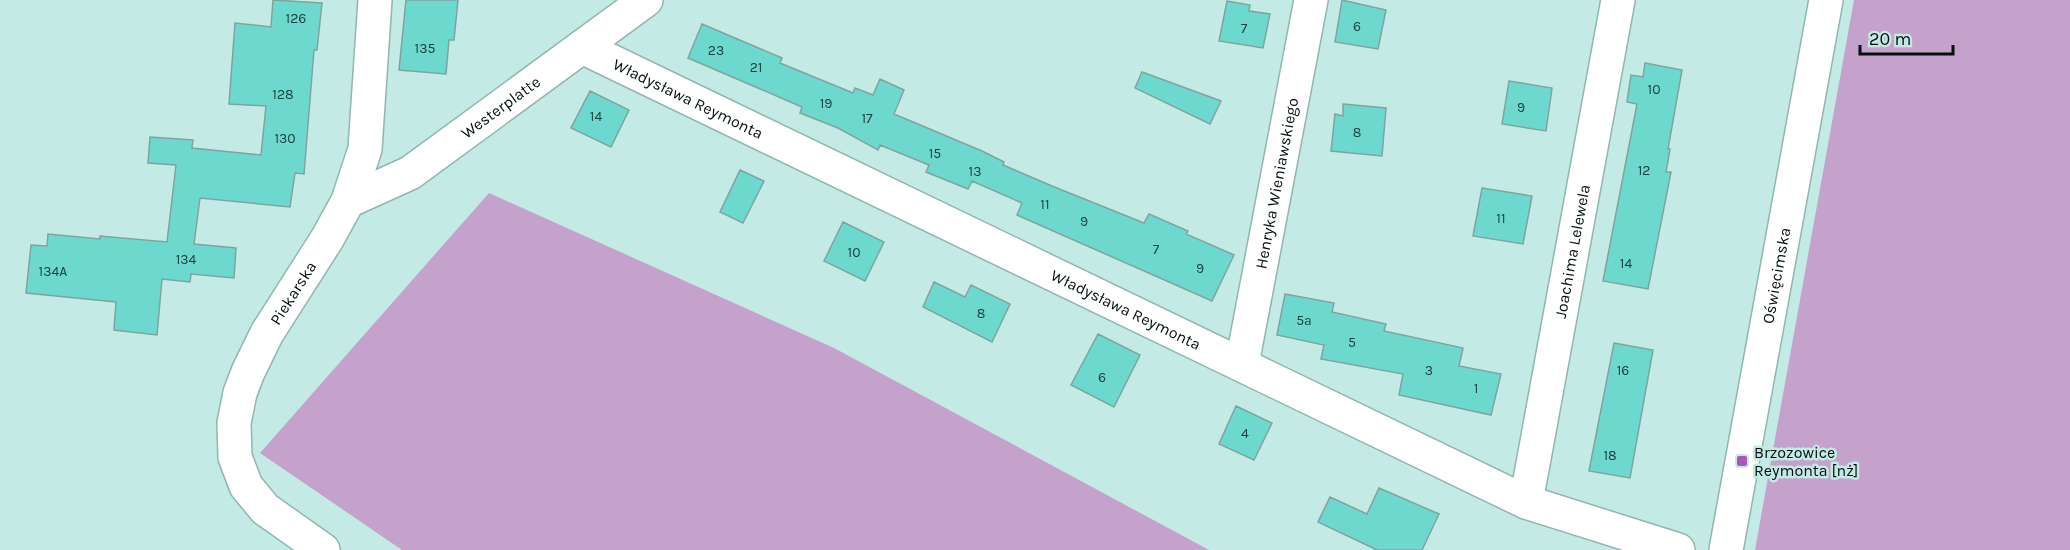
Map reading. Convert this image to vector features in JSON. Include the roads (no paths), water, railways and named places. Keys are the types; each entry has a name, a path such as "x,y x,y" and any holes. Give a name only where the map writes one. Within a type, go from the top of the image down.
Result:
{"street":[{"name":"Piekarska","path":"323,550 265,509 246,486 235,457 234,423 240,393 267,333 327,239 348,201 364,149 375,0"},
{"name":"Westerplatte","path":"348,201 410,173 646,0"},
{"name":"Henryka Wieniawskiego","path":"1242,364 1311,0"},
{"name":"Joachima Lelewela","path":"1526,502 1618,0"},
{"name":"Oświęcimska","path":"1726,550 1826,0"},
{"name":"Władysława Reymonta","path":"582,47 1526,502 1678,550"}],"place":[{"name":"Brzozowice Reymonta [nż]","path":"1742,461"}]}
